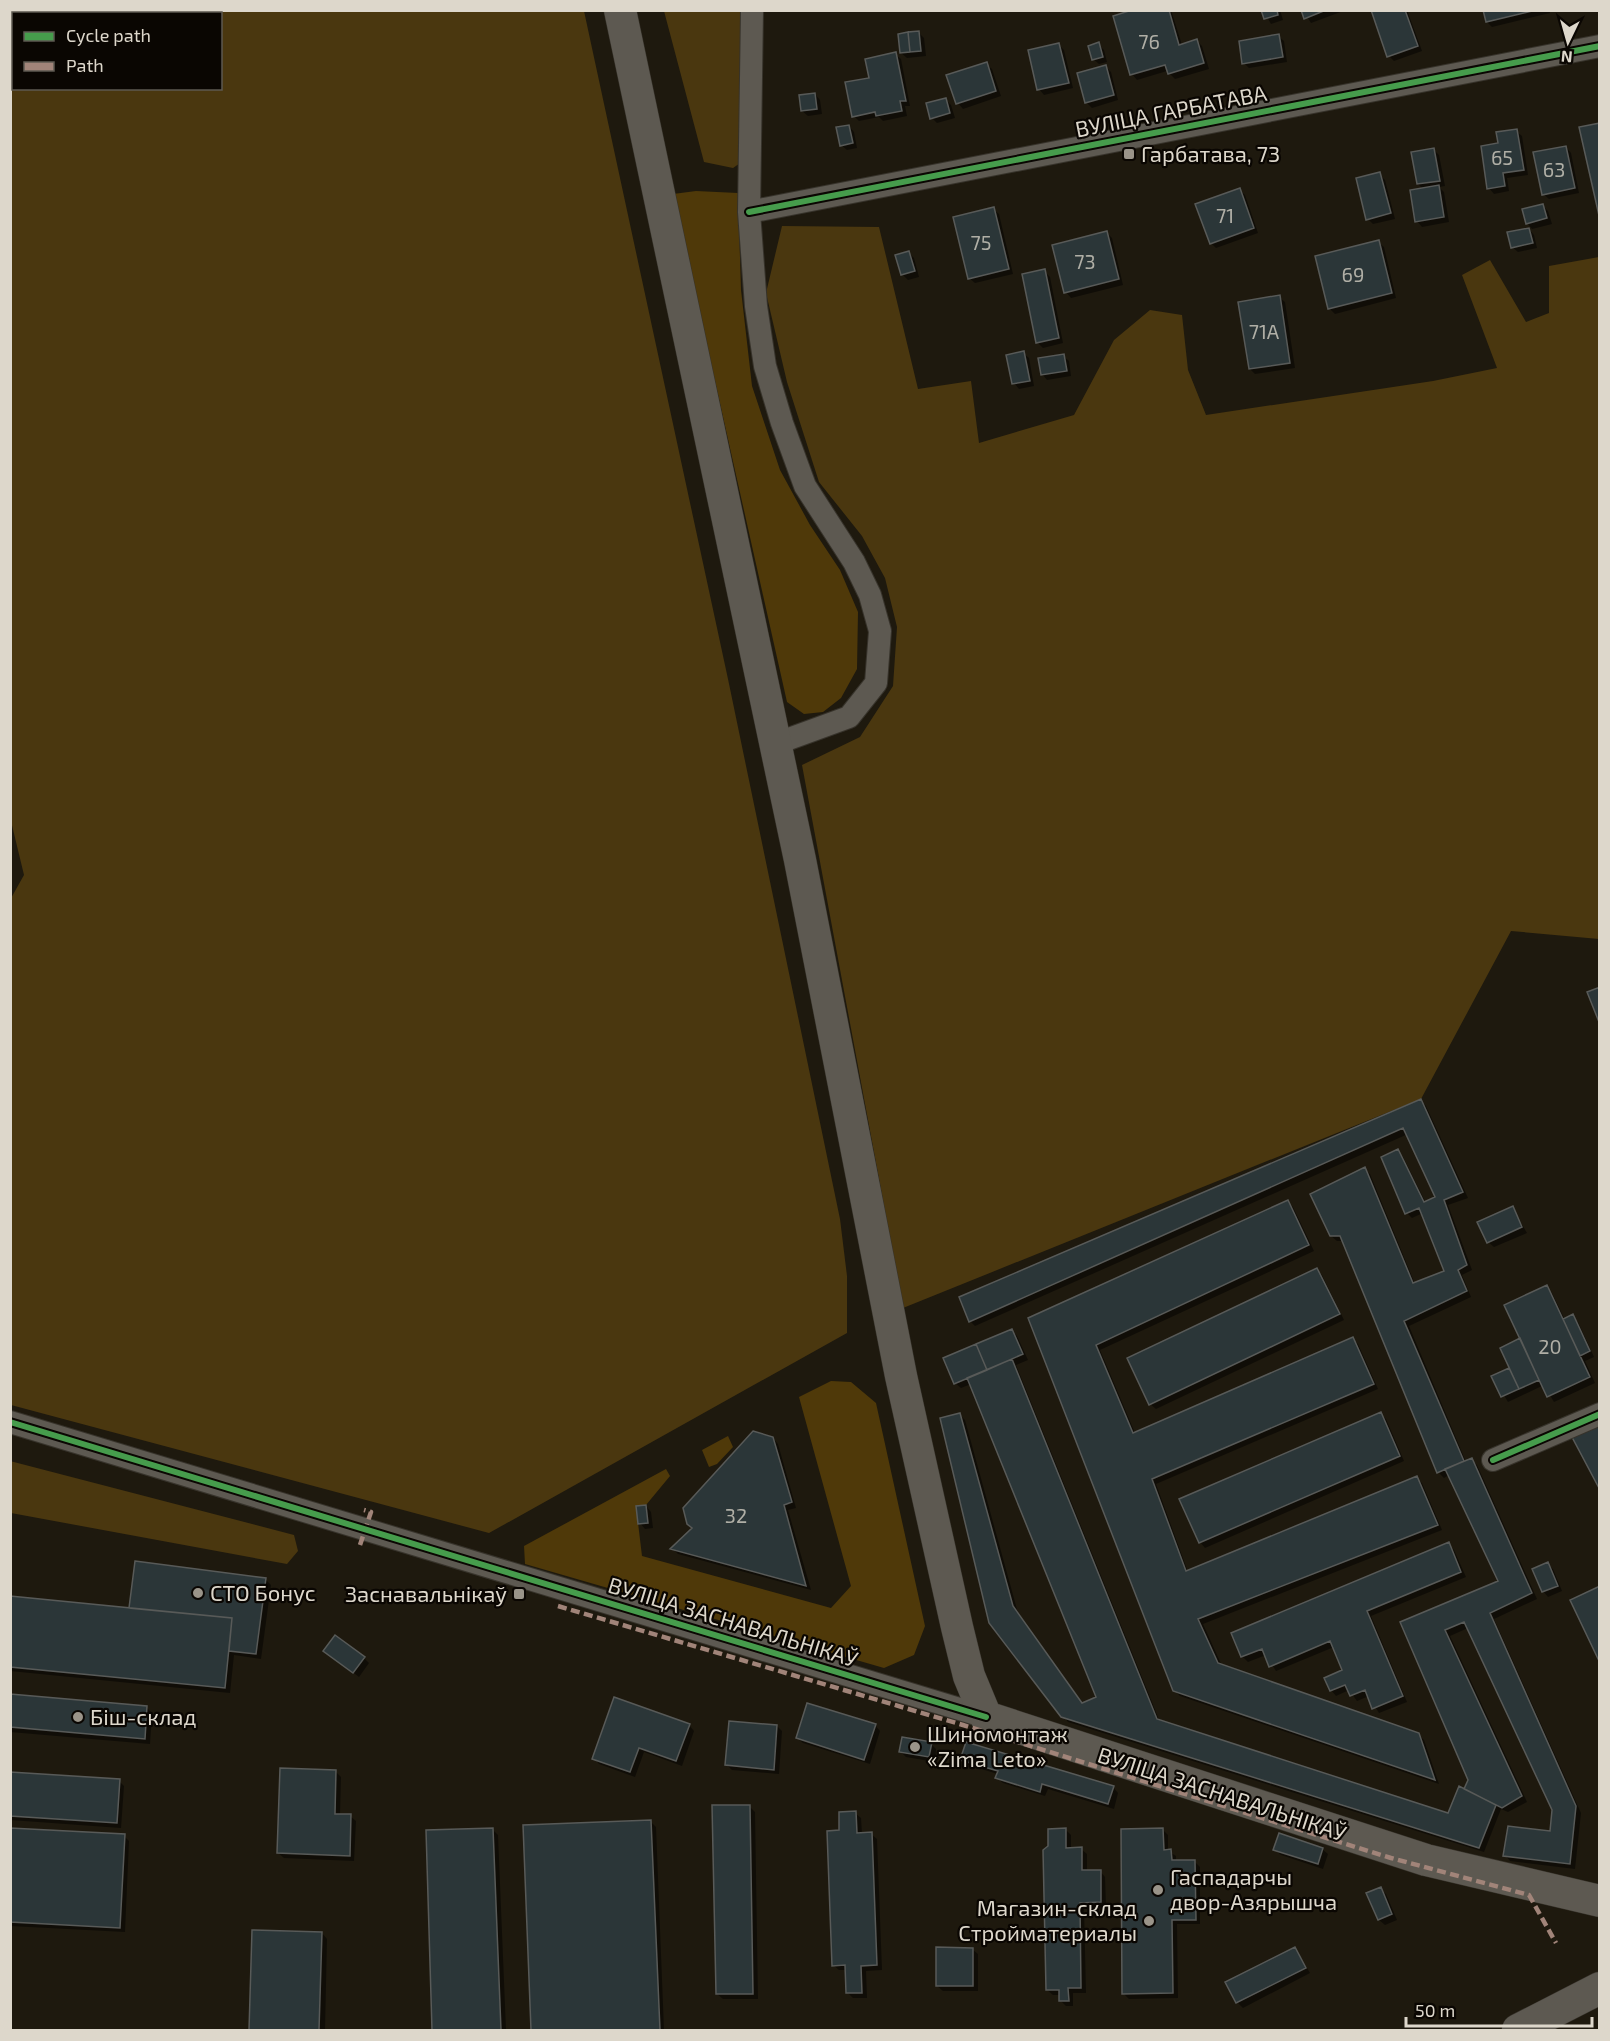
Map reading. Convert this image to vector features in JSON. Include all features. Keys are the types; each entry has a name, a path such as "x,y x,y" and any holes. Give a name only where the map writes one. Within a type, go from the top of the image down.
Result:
{"main road":[{"path":"620,10 775,744 901,1376 959,1637 969,1676 986,1717"},
{"name":"ВУЛІЦА ЗАСНАВАЛЬНІКАЎ","path":"986,1717 1426,1860 1599,1901"},
{"path":"1518,2031 1599,1988"}],"street":[{"path":"752,10 749,212 759,326 765,366 782,423 805,486 854,562 870,595 880,632 876,683 849,717 775,744"},
{"name":"ВУЛІЦА ГАРБАТАВА","path":"749,212 1599,46"},
{"path":"1493,1460 1599,1414"},
{"name":"ВУЛІЦА ЗАСНАВАЛЬНІКАЎ","path":"10,1422 986,1717"}],"shaded area":[{"path":"10,11 584,11 728,679 840,1219 847,1276 847,1333 489,1533 11,1405 10,900 24,875 10,817"},
{"path":"664,11 746,11 746,159 733,168 704,162"},
{"path":"696,191 738,193 741,290 752,386 780,470 810,525 840,570 858,612 857,669 841,698 823,712 804,714 787,702 673,194"},
{"path":"782,226 879,227 918,389 971,381 979,443 1074,415 1114,340 1150,310 1182,315 1188,370 1206,415 1433,381 1497,368 1462,275 1490,260 1526,322 1549,313 1549,266 1599,257 1599,939 1511,931 1421,1099 903,1308 802,765 860,737 893,686 897,627 885,578 862,536 819,482 787,382 766,293"},
{"path":"831,1381 851,1382 876,1403 925,1626 914,1655 884,1668 525,1564 524,1546 666,1469 670,1476 646,1505 636,1506 642,1556 831,1608 851,1586 799,1397"},
{"path":"728,1436 733,1447 717,1464 709,1467 702,1450"},
{"path":"10,1461 294,1535 298,1551 287,1564 11,1513"}],"building":[{"path":"1132,10 1169,10 1179,45 1197,39 1204,63 1168,74 1165,65 1130,75 1113,16"},
{"path":"1261,10 1277,10 1278,15 1264,19"},
{"path":"1301,10 1326,10 1304,19"},
{"path":"1371,10 1405,10 1418,46 1387,57"},
{"path":"1483,10 1536,10 1486,22"},
{"path":"919,31 921,51 910,52 908,32"},
{"path":"908,32 910,52 900,53 898,34"},
{"path":"1279,34 1283,57 1242,64 1239,41"},
{"path":"1099,42 1103,57 1092,60 1088,46"},
{"path":"1059,43 1069,83 1037,90 1028,50"},
{"path":"896,52 906,101 900,101 902,111 876,116 875,112 852,117 845,82 869,78 865,59"},
{"path":"987,62 996,91 956,104 946,75"},
{"path":"1106,65 1114,95 1085,103 1077,73"},
{"path":"815,93 817,109 801,111 799,95"},
{"path":"946,98 950,113 930,119 926,103"},
{"path":"1600,123 1600,220 1579,127"},
{"path":"849,125 853,143 840,146 836,127"},
{"path":"1517,129 1524,170 1503,173 1505,186 1487,189 1481,146 1498,143 1496,132"},
{"path":"1566,146 1575,188 1542,195 1533,152"},
{"path":"1434,148 1440,181 1417,184 1411,152"},
{"path":"1380,172 1391,213 1366,220 1356,178"},
{"path":"1439,185 1444,217 1415,222 1410,190"},
{"path":"1240,188 1254,228 1210,244 1195,204"},
{"path":"1543,204 1547,218 1526,224 1522,209"},
{"path":"994,207 1009,269 968,279 953,217"},
{"path":"1529,228 1533,243 1511,248 1507,232"},
{"path":"1107,231 1119,279 1064,293 1052,245"},
{"path":"1379,240 1392,293 1328,309 1315,256"},
{"path":"909,251 915,271 901,275 895,255"},
{"path":"1045,269 1059,338 1036,343 1022,274"},
{"path":"1280,295 1290,363 1249,369 1238,302"},
{"path":"1024,351 1030,381 1012,384 1006,355"},
{"path":"1064,354 1067,371 1041,375 1038,358"},
{"path":"1600,987 1600,1022 1599,1022 1587,992"},
{"path":"1421,1099 1463,1192 1444,1200 1467,1265 1458,1270 1467,1291 1404,1321 1464,1461 1437,1473 1340,1236 1330,1236 1310,1194 1365,1167 1413,1283 1444,1271 1419,1208 1405,1214 1381,1157 1398,1149 1424,1202 1435,1197 1403,1128 969,1322 959,1297"},
{"path":"1288,1200 1309,1245 1096,1345 1133,1433 1353,1337 1374,1384 1152,1479 1186,1571 1417,1476 1438,1525 1198,1619 1218,1663 1419,1733 1435,1780 1173,1691 1028,1318"},
{"path":"1513,1206 1522,1227 1487,1243 1477,1222"},
{"path":"1317,1268 1340,1314 1149,1405 1127,1358"},
{"path":"1547,1285 1590,1377 1547,1397 1504,1305"},
{"path":"1573,1314 1590,1351 1580,1356 1563,1319"},
{"path":"1012,1329 1023,1354 987,1370 976,1344"},
{"path":"1520,1338 1539,1380 1519,1389 1500,1348"},
{"path":"976,1344 987,1370 954,1384 943,1358"},
{"path":"1012,1359 1157,1719 1448,1813 1459,1786 1496,1805 1479,1848 1061,1717 989,1623 940,1418 960,1413 1013,1606 1082,1703 1096,1697 967,1378"},
{"path":"1509,1368 1519,1389 1501,1397 1491,1376"},
{"path":"1381,1412 1400,1456 1199,1543 1179,1499"},
{"path":"1600,1425 1600,1490 1572,1437"},
{"path":"753,1431 773,1437 792,1502 784,1505 806,1586 670,1549 692,1528 687,1524 683,1508"},
{"path":"1472,1458 1532,1593 1490,1613 1576,1806 1570,1864 1503,1856 1508,1826 1550,1831 1552,1810 1464,1622 1445,1630 1522,1796 1502,1808 1464,1789 1468,1780 1400,1622 1498,1581 1445,1469"},
{"path":"646,1505 648,1523 638,1524 636,1506"},
{"path":"1449,1542 1461,1572 1367,1611 1403,1696 1372,1709 1365,1690 1350,1696 1345,1685 1330,1691 1324,1678 1342,1670 1330,1641 1269,1667 1262,1649 1241,1657 1231,1633"},
{"name":"СТО Бонус","path":"135,1561 266,1578 256,1654 229,1651 232,1618 129,1608"},
{"path":"1548,1562 1558,1586 1542,1592 1532,1569"},
{"path":"1600,1586 1600,1663 1570,1600"},
{"path":"10,1596 232,1618 225,1688 10,1667"},
{"path":"335,1635 365,1657 353,1673 323,1651"},
{"name":"Біш-склад","path":"10,1694 147,1706 145,1739 10,1727"},
{"path":"614,1697 690,1724 676,1761 639,1748 630,1772 592,1759"},
{"path":"807,1703 876,1724 864,1760 796,1738"},
{"path":"729,1721 777,1725 774,1770 725,1765"},
{"name":"Шиномонтаж «Zima Leto»","path":"902,1737 932,1742 929,1757 899,1752"},
{"path":"966,1742 1114,1786 1108,1804 1042,1784 1040,1792 995,1778 998,1771 960,1760"},
{"path":"280,1768 336,1770 335,1814 351,1814 350,1856 277,1853"},
{"path":"10,1772 120,1779 117,1823 10,1816"},
{"path":"712,1805 750,1805 753,1994 716,1994"},
{"path":"856,1811 857,1833 872,1832 877,1965 861,1966 862,1993 846,1993 845,1965 832,1966 827,1831 839,1830 839,1812"},
{"path":"651,1820 660,2030 531,2030 523,1825"},
{"path":"10,1828 125,1834 120,1928 10,1922"},
{"path":"493,1828 501,2030 432,2030 426,1830"},
{"path":"1066,1828 1066,1848 1082,1847 1082,1870 1101,1870 1101,1902 1080,1903 1081,1988 1068,1988 1069,2001 1059,2001 1059,1990 1046,1990 1043,1850 1048,1846 1048,1829"},
{"name":"Гаспадарчы двор-Азярышча","path":"1163,1828 1164,1850 1171,1849 1172,1860 1195,1860 1196,1920 1172,1920 1173,1993 1122,1994 1121,1829"},
{"path":"1279,1833 1323,1848 1318,1864 1273,1850"},
{"path":"1381,1887 1392,1914 1378,1920 1366,1893"},
{"path":"252,1930 322,1932 319,2030 249,2030"},
{"path":"936,1947 973,1948 973,1986 936,1986"},
{"path":"1295,1947 1306,1968 1236,2003 1225,1982"}],"marked path":[{"path":"360,1545 371,1512 364,1510"},
{"path":"558,1606 963,1725 1391,1858 1529,1895 1556,1943"}],"cycle path":[{"path":"749,212 1600,46"},
{"path":"1493,1460 1600,1414"},
{"path":"10,1422 986,1717"}],"place":[{"name":"Гарбатава, 73","path":"1129,154"},
{"name":"СТО Бонус","path":"198,1593"},
{"name":"Заснавальнікаў","path":"519,1594"},
{"name":"Біш-склад","path":"78,1717"},
{"name":"Шиномонтаж «Zima Leto»","path":"915,1747"},
{"name":"Гаспадарчы двор-Азярышча","path":"1158,1890"},
{"name":"Магазин-склад Стройматериалы","path":"1149,1921"}]}
